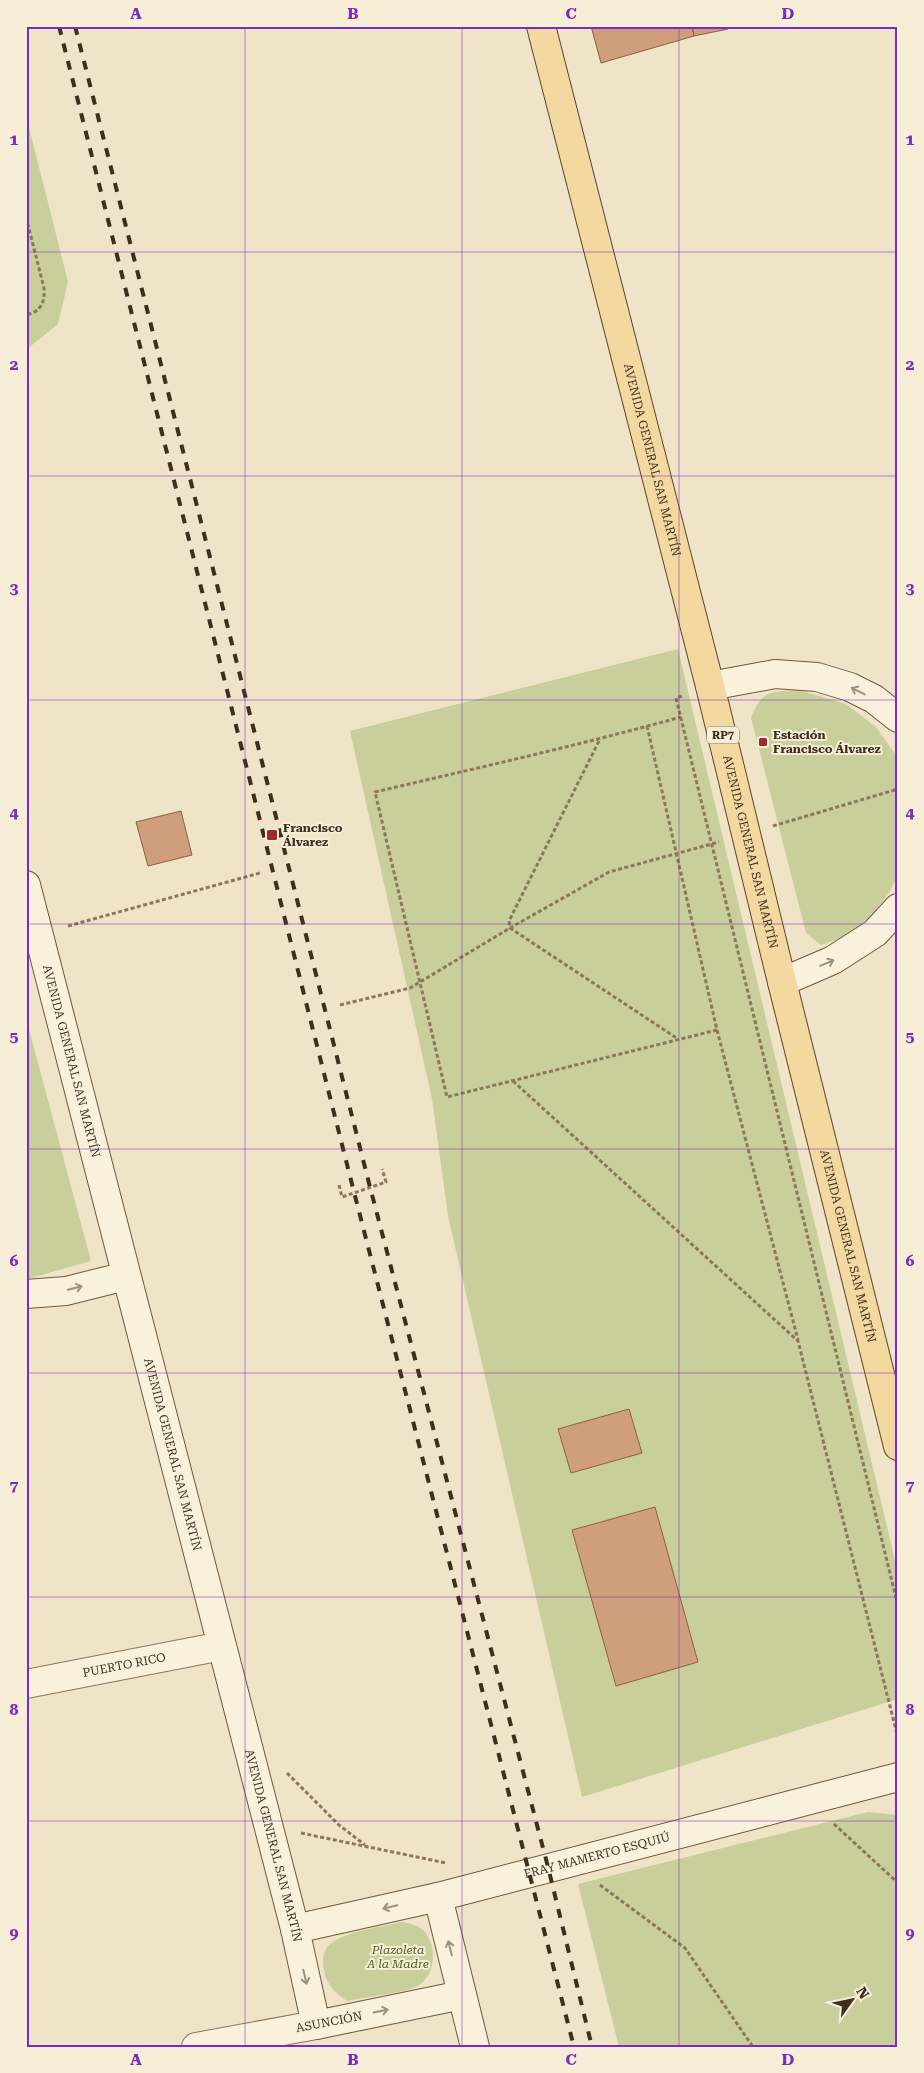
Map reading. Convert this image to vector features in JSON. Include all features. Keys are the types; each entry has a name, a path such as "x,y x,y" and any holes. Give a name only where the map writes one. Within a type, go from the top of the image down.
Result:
{"main road":[{"name":"AVENIDA GENERAL SAN MARTÍN","path":"541,26 710,686 898,1446"}],"street":[{"path":"710,686 775,674 817,676 874,699 898,718"},
{"name":"AVENIDA GENERAL SAN MARTÍN","path":"26,885 295,1930 316,2024"},
{"path":"782,982 833,960 875,933 898,908"},
{"path":"26,1294 66,1290 126,1276"},
{"name":"PUERTO RICO","path":"26,1684 222,1646"},
{"name":"FRAY MAMERTO ESQUIÚ","path":"295,1930 438,1896 898,1777"},
{"path":"438,1896 475,2047"},
{"name":"ASUNCIÓN","path":"196,2047 462,1995"}],"path":[{"path":"26,217 45,298 40,308 26,315"},
{"path":"676,698 898,1606"},
{"path":"680,717 599,740 375,792 447,1097 717,1030"},
{"path":"647,726 717,1030 898,1738"},
{"path":"599,740 509,921 510,928 679,1040"},
{"path":"340,1005 410,988 609,872 747,834 898,789"},
{"path":"38,934 260,873"},
{"path":"512,1081 798,1341"},
{"path":"339,1185 342,1197 386,1182 382,1169"},
{"path":"286,1772 339,1826 366,1846"},
{"path":"808,1800 898,1883"},
{"path":"268,1826 454,1865"},
{"path":"570,1862 685,1948 753,2047"}],"green space":[{"path":"26,115 68,282 58,324 26,350"},
{"path":"678,649 898,1573 898,1699 582,1797 448,1216 432,1099 350,731"},
{"path":"799,690 846,704 876,727 898,758 898,875 889,893 871,916 853,931 821,945 806,933 751,718 759,702 769,694"},
{"path":"26,1018 91,1261 31,1278 26,1278"},
{"path":"868,1812 898,1815 898,2047 619,2047 578,1884"},
{"name":"Plazoleta A la Madre","path":"401,1922 420,1928 425,1932 432,1945 433,1960 424,1981 413,1988 347,2001 339,1995 329,1985 325,1976 324,1954 331,1943 349,1934"}],"building":[{"path":"591,26 692,26 694,36 601,63"},
{"path":"692,26 728,26 728,29 694,36"},
{"path":"181,811 192,855 148,866 136,822"},
{"path":"629,1409 642,1453 571,1473 558,1429"},
{"path":"655,1507 698,1662 616,1686 572,1530"}],"railway":[{"path":"59,26 354,1192 574,2047"},
{"path":"75,26 370,1187 548,1867 592,2047"}],"place":[{"name":"Estación Francisco Álvarez","path":"763,742"},
{"name":"Francisco Álvarez","path":"272,835"}]}
